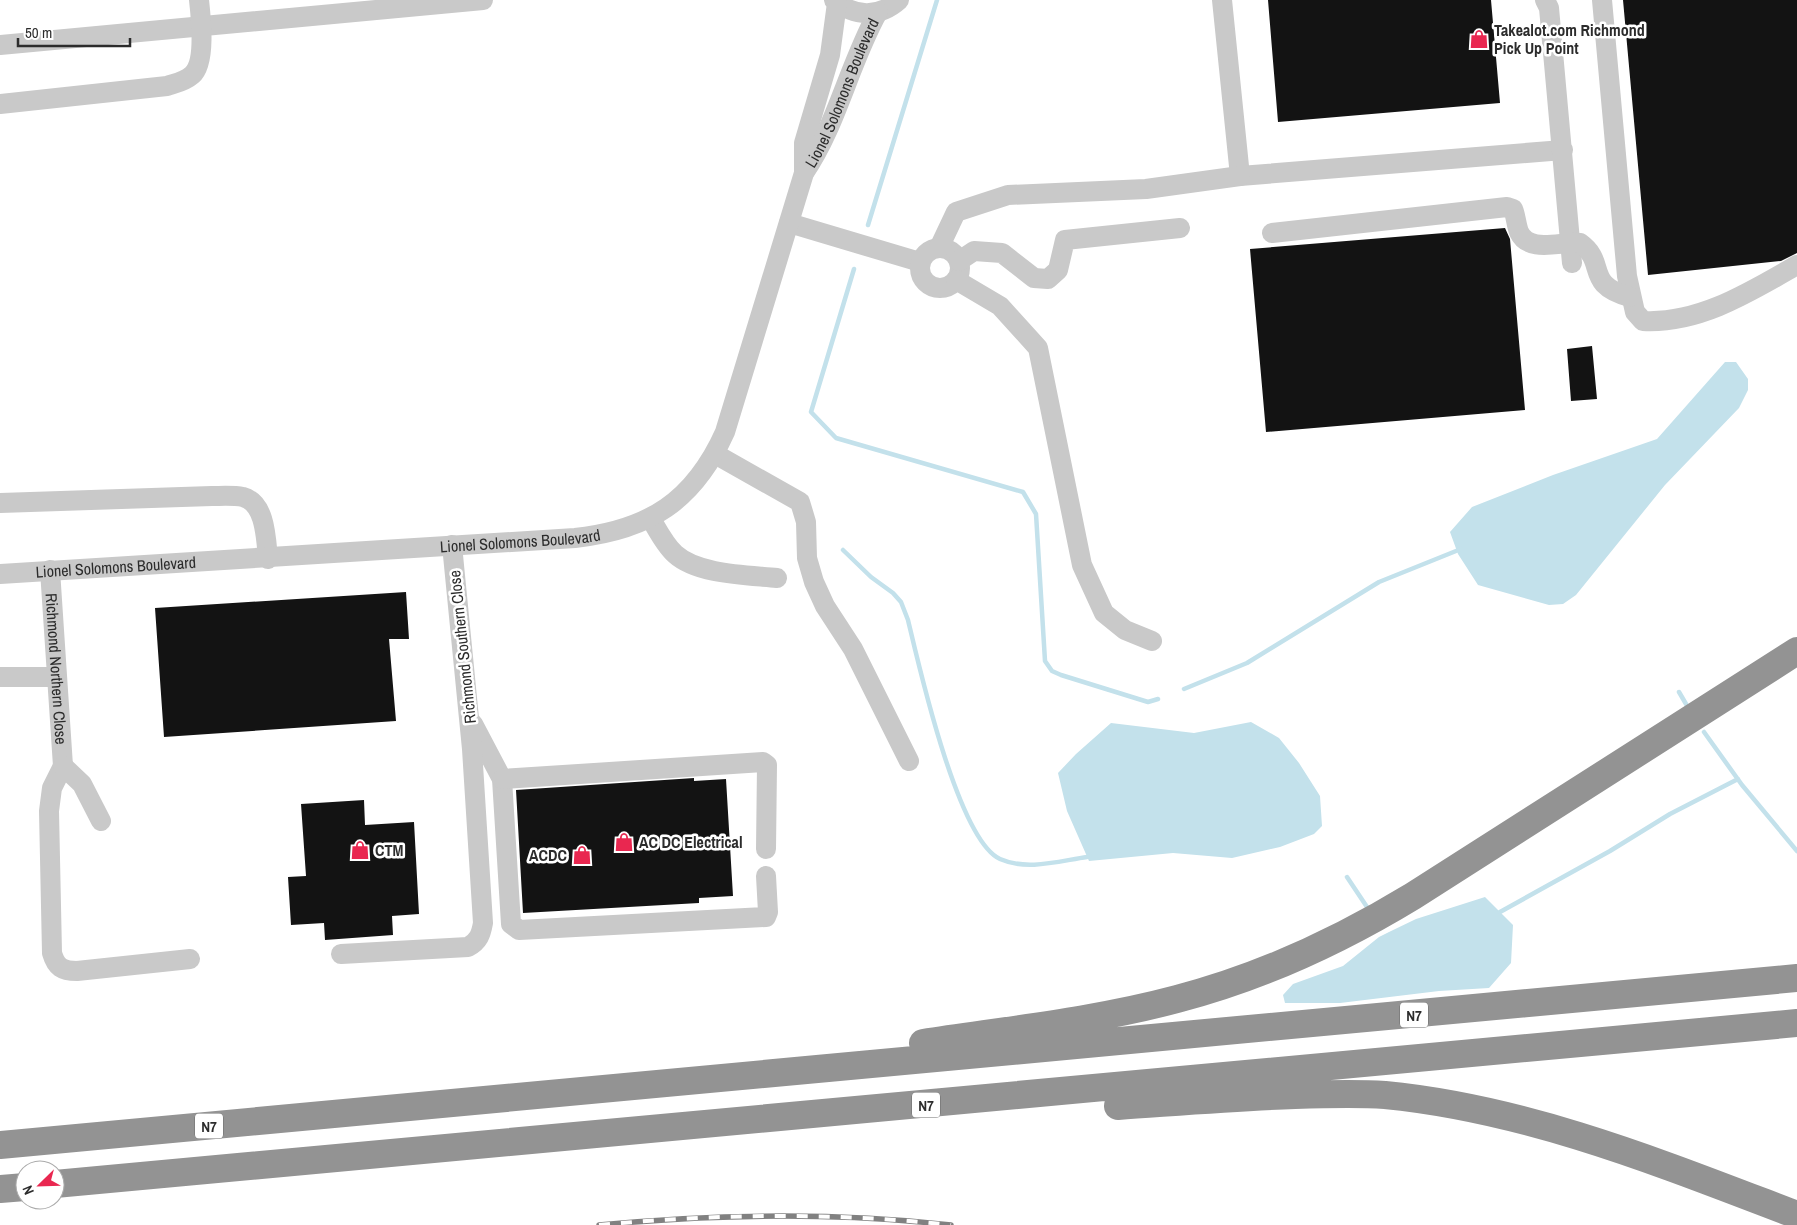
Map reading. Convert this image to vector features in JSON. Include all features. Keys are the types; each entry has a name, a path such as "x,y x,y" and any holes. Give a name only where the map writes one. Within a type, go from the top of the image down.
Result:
{"highway":[{"path":"727,1078 848,1055 1145,1007 1210,990 1291,961 1366,925 1797,651"},
{"name":"N7","path":"0,1145 1797,978"},
{"name":"N7","path":"65,1183 530,1142 1797,1023"},
{"path":"530,1142 1262,1096 1383,1095 1486,1110 1541,1124 1592,1140 1797,1215"},
{"path":"0,1189 15,1188"}],"street":[{"path":"0,104 167,86 183,81 193,74 200,62 201,26 199,0"},
{"path":"0,45 484,0"},
{"path":"836,1 844,8 858,13 886,10 899,0"},
{"path":"1222,0 1240,176"},
{"path":"1602,0 1630,297 1635,312 1644,321 1658,322 1683,318 1739,298 1797,265"},
{"name":"Lionel Solomons Boulevard","path":"0,574 268,559 604,535 651,519 680,498 694,484 715,454 724,432 804,173 804,143 830,56 836,1"},
{"path":"1548,3 1572,263"},
{"name":"Lionel Solomons Boulevard","path":"804,173 820,150 860,44 878,12"},
{"path":"939,248 956,212 1008,195 1146,189 1240,176 1562,150"},
{"path":"1272,233 1507,207 1513,209 1519,230 1524,239 1532,244 1580,243 1586,248 1602,284 1607,288 1630,297"},
{"path":"789,223 920,262"},
{"path":"1152,641 1125,630 1104,613 1082,565 1038,348 1000,306 958,270 951,251 939,248 927,252 920,262 920,275 928,285 940,288 952,284 958,270 974,250 1002,253 1034,278 1048,279 1058,270 1065,240 1180,228"},
{"path":"715,454 800,502 806,522 807,558 814,582 825,606 853,649 909,762"},
{"path":"0,502 212,496 244,497 258,509 264,525 268,559"},
{"path":"651,519 669,547 686,561 702,568 728,573 777,578"},
{"name":"Richmond Southern Close","path":"341,954 468,946 478,940 483,922 472,749 452,545"},
{"name":"Richmond Northern Close","path":"50,570 63,766"},
{"path":"2,673 56,677"},
{"path":"469,716 502,779 511,924 519,930 766,917 768,912 766,876"},
{"path":"502,779 763,762 767,765 766,849"},
{"path":"101,821 82,784 63,766 52,788 49,812 52,953 57,965 62,969 77,971 190,959"}],"water":[{"path":"1725,362 1736,362 1748,379 1748,390 1739,408 1665,485 1576,595 1563,604 1549,605 1478,585 1458,554 1450,532 1472,507 1553,475 1657,439"},
{"path":"1251,722 1279,738 1299,763 1320,796 1322,826 1314,834 1280,847 1232,858 1173,853 1089,861 1067,811 1058,773 1111,723 1194,733"},
{"path":"1485,897 1513,925 1511,963 1489,988 1439,991 1340,1003 1285,1003 1283,995 1293,984 1343,966 1379,937 1416,919"}],"building":[{"path":"1268,0 1491,0 1500,103 1278,122"},
{"path":"1623,0 1797,0 1797,253 1781,261 1648,275"},
{"path":"1505,228 1510,239 1525,410 1266,432 1250,249"},
{"path":"1592,346 1597,399 1571,401 1567,349"},
{"path":"406,592 409,639 389,639 396,721 164,737 155,608"},
{"name":"AC DC Electrical","path":"694,778 694,781 726,779 733,896 699,898 699,903 523,913 516,790"},
{"name":"CTM","path":"364,800 365,825 414,822 419,914 392,916 393,935 325,940 324,923 291,925 288,877 306,876 301,804"}],"waterway":[{"path":"868,225 937,0"},
{"path":"854,269 811,412 836,438 1023,492 1036,514 1045,661 1052,671 1061,675 1148,702 1158,699"},
{"path":"1184,689 1247,663 1379,582 1461,549"},
{"path":"843,550 901,602 908,620 942,750 969,820 984,845 1000,859 1010,863 1032,865 1087,857"},
{"path":"1679,692 1686,704"},
{"path":"1704,732 1742,785 1797,851"},
{"path":"1500,912 1610,851 1670,814 1738,779"},
{"path":"1347,877 1367,907"}],"railway":[{"path":"599,1225 643,1221 775,1216 863,1218 951,1225"}],"place":[{"name":"Takealot.com Richmond Pick Up Point","path":"1479,39"},
{"name":"AC DC Electrical","path":"624,842"},
{"name":"CTM","path":"360,850"},
{"name":"ACDC","path":"582,855"}]}
